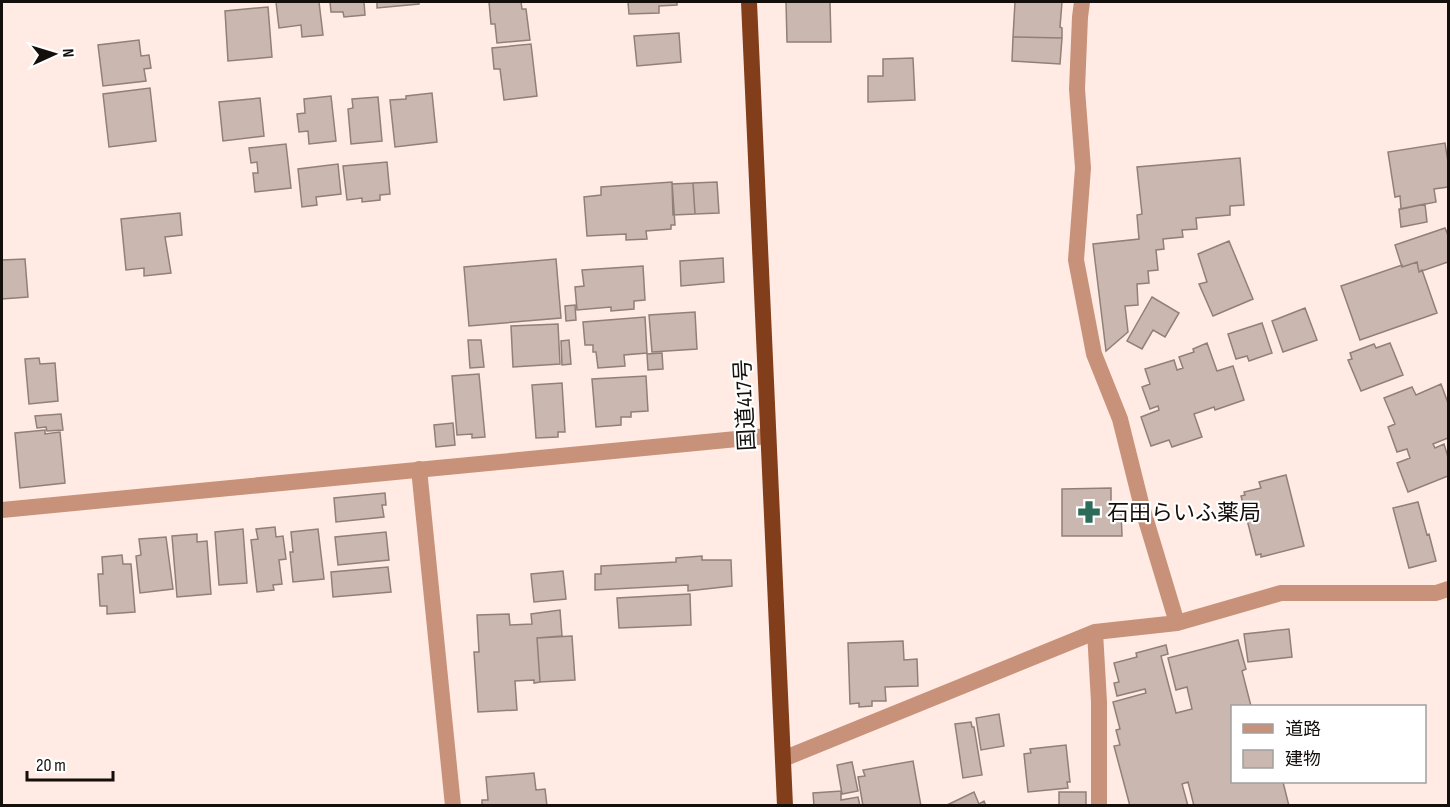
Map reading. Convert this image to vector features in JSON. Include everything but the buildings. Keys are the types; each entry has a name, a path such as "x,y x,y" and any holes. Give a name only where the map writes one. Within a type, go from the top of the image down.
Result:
{"highway":[{"name":"国道417号","path":"749,2 785,806"}],"street":[{"path":"1082,2 1077,89 1083,168 1076,260 1094,354 1120,418 1142,507 1177,623"},
{"path":"2,510 768,436"},
{"path":"419,469 453,806"},
{"path":"783,759 1095,632 1177,623 1281,592 1436,593 1449,590"},
{"path":"1095,632 1099,702 1099,806"}],"place":[{"name":"石田らいふ薬局","path":"1089,512"}]}
